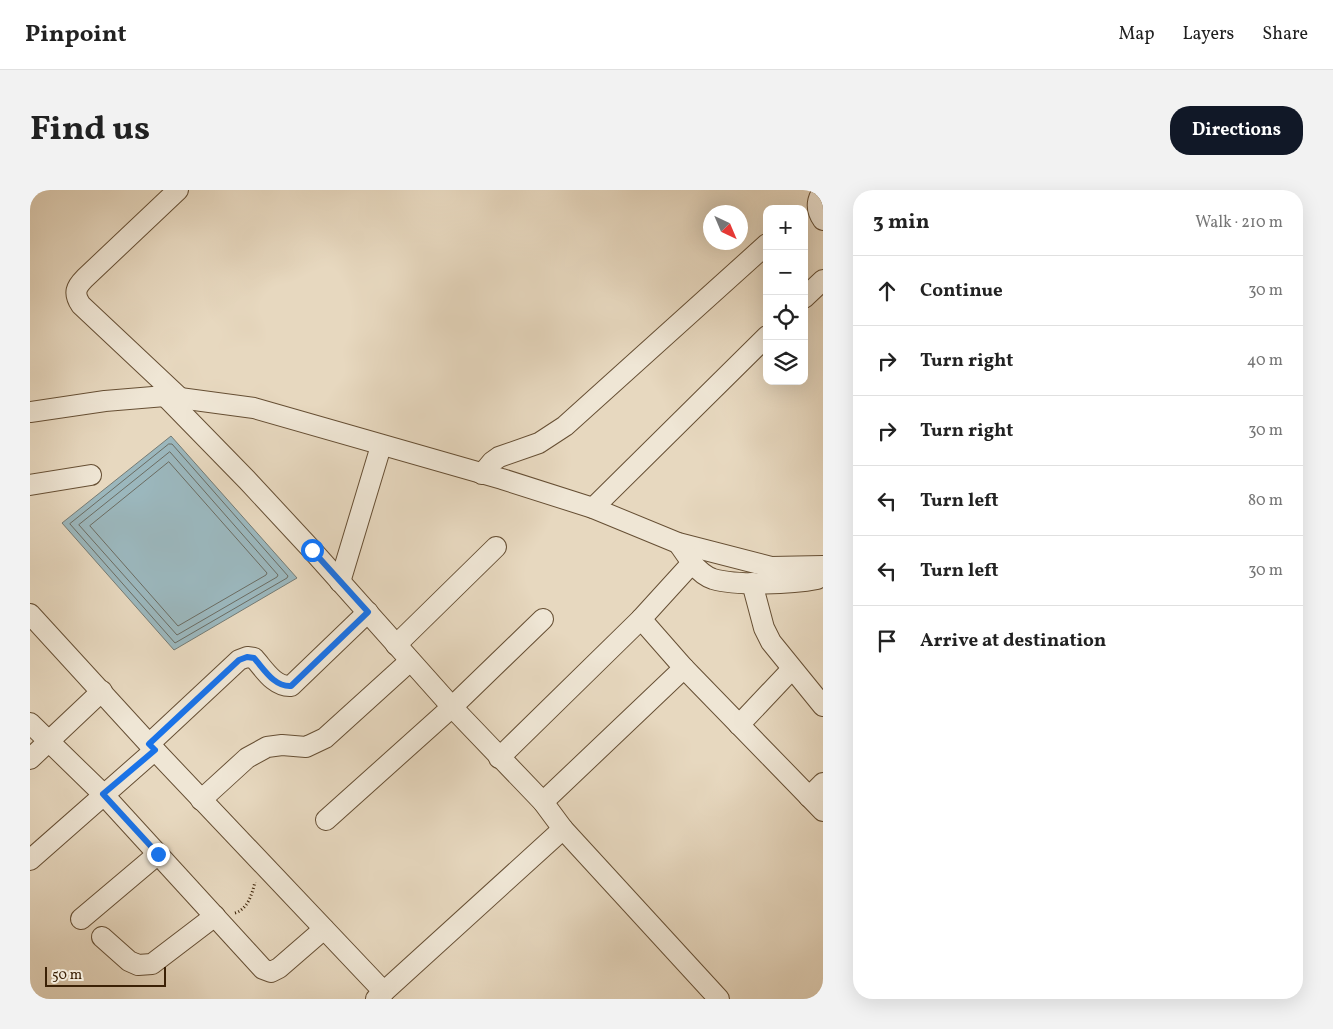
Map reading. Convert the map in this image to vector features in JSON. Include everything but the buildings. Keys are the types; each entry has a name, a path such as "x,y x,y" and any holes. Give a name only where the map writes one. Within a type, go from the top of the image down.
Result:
{"street":[{"path":"178,190 78,285 75,291 76,298 173,397 368,612 452,708 542,802 563,829 719,999"},
{"path":"815,200 823,220"},
{"path":"482,474 499,457 539,443 565,426 763,248"},
{"path":"807,295 823,280"},
{"path":"593,508 763,340"},
{"path":"30,412 106,401 173,397 254,408 593,508 678,543 771,568 818,574"},
{"path":"340,582 381,446"},
{"path":"30,485 91,475"},
{"path":"678,543 699,572 712,579 798,583 818,574"},
{"path":"396,645 496,547"},
{"path":"499,758 641,619 692,563"},
{"path":"752,582 764,628 771,642 823,706"},
{"path":"30,860 103,794 239,660 247,657 254,658 274,681 284,686 291,686 368,612"},
{"path":"30,614 152,747 324,929 380,995 563,829"},
{"path":"326,820 452,708 543,619"},
{"path":"641,619 684,668 739,725 816,790 823,811"},
{"path":"202,800 248,758 267,747 282,745 306,747 325,738 410,661"},
{"path":"542,802 684,668"},
{"path":"739,725 792,669"},
{"path":"30,759 102,691"},
{"path":"30,723 103,794 263,969 271,972 279,968 324,929"},
{"path":"81,918 158,854"},
{"path":"102,937 129,961 138,965 152,964 215,916"}],"path":[{"path":"215,916 238,912 247,904 257,876 266,868"}],"water":[{"path":"171,436 297,578 174,650 62,523"}],"route":[{"path":"158,854 103,794 155,750 149,744 239,660 247,657 254,658 274,681 284,686 291,686 368,612 312,550"}]}
